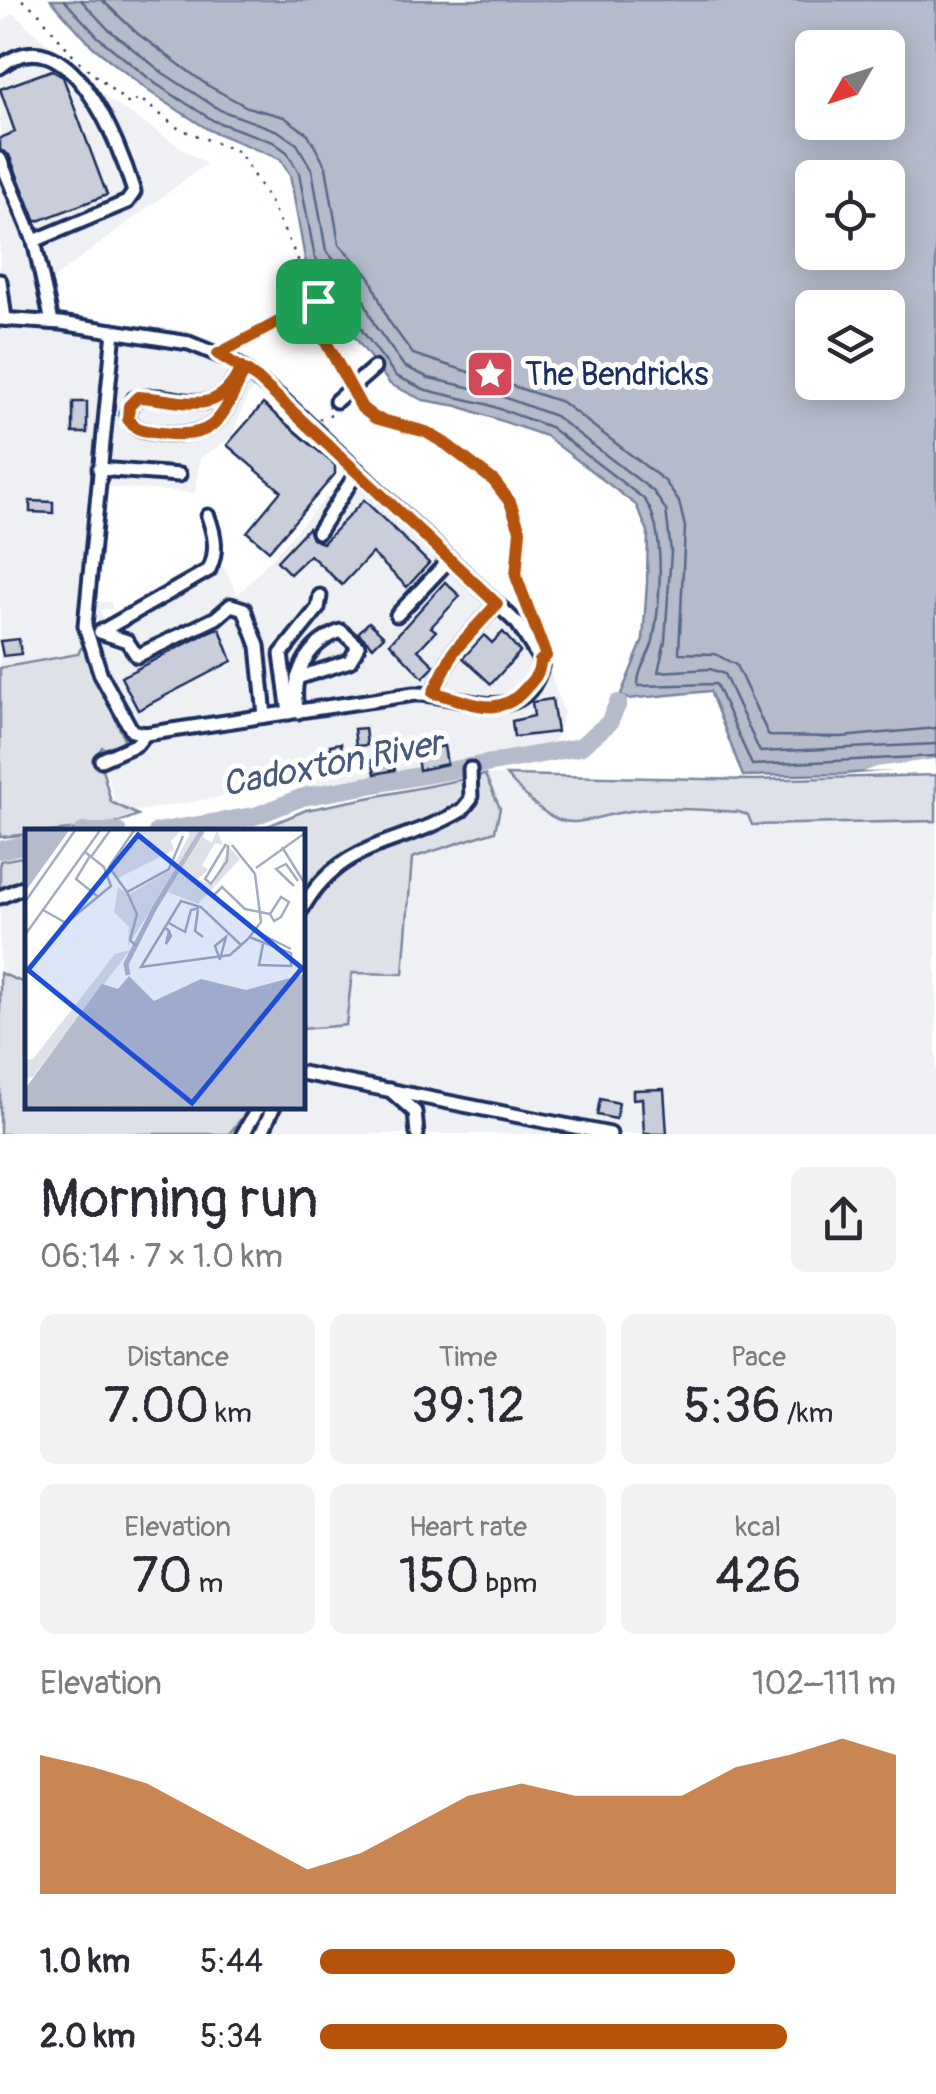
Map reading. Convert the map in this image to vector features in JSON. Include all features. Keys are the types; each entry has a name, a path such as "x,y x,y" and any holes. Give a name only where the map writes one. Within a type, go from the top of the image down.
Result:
{"street":[{"path":"0,67 19,53 32,52 68,67 88,89 134,192 127,202 34,242"},
{"path":"0,159 34,242 52,322"},
{"path":"0,281 2,319 52,322 189,343 243,369 309,424 518,624 540,661 539,673 517,699 473,706 433,693 146,734 132,732 125,723 94,635 85,593 114,332"},
{"path":"342,396 374,368"},
{"path":"243,369 222,416 204,433 182,436 140,430 128,419 129,406 138,397 216,401 243,369"},
{"path":"99,469 179,475"},
{"path":"318,532 358,471"},
{"path":"94,635 210,570 216,557 215,536 208,516"},
{"path":"397,616 450,559"},
{"path":"293,712 280,654 318,608 320,596"},
{"path":"433,693 454,651 497,604"},
{"path":"94,635 117,634 137,656 216,618 231,606 244,609 258,646 266,716"},
{"path":"293,712 297,678 310,651 334,634 348,634 358,646 350,661 297,678"},
{"path":"101,760 134,751 146,734"},
{"path":"305,905 332,869 353,854 462,810 470,800 470,769"},
{"path":"0,896 25,886"},
{"path":"305,1075 610,1134"},
{"path":"389,1089 415,1112 417,1134"},
{"path":"243,1134 256,1109"},
{"path":"261,1134 273,1109"}],"path":[{"path":"22,0 37,11 75,58 130,105 139,98 178,128 238,152 270,202 318,301 316,324 342,396 338,412 309,424"},
{"path":"218,354 318,301"},
{"path":"342,396 375,418 426,432 472,461 510,502 520,530 516,576 546,656 540,661"}],"shaded area":[{"path":"13,13 112,102 206,164 50,281 61,312 68,317 186,330 217,343 266,374 247,397 231,438 200,458 195,493 106,487 94,601 111,602 112,609 101,609 102,616 107,621 121,620 223,566 238,595 347,474 514,633 525,624 545,656 564,713 552,750 304,791 300,784 118,814 103,760 126,751 79,655 0,668 0,24"},
{"path":"81,648 87,649 124,739 116,753 102,747 98,753 111,802 138,815 110,826 25,829 25,834 0,837 0,668 78,654"},
{"path":"485,775 936,783 936,1134 0,1134 0,861 25,857 25,1109 305,1109 305,829 283,829"},
{"path":"485,775 500,808 495,831 412,858 403,974 352,973 346,1025 305,1029 305,829 254,829 306,810"},
{"path":"506,775 753,780 936,775 936,821 752,825 748,815 738,812 663,809 574,822 546,813"},
{"path":"25,856 25,880 0,892 0,861"},
{"path":"0,973 25,983 25,1109 248,1109 229,1134 0,1134"}],"water":[{"path":"51,0 936,0 936,766 843,774 743,776 710,691 627,699 621,694 643,640 648,531 636,505 546,436 458,406 423,400 390,384 354,336 339,298 306,264 290,175 280,159 209,130 150,92 92,46"}],"pier":[{"path":"936,759 936,770 863,772 877,767"}],"building":[{"path":"52,70 63,77 107,195 36,222 9,155 0,150 0,138 15,132 0,89"},
{"path":"73,402 87,402 87,433 73,433"},
{"path":"263,404 335,465 335,474 269,551 247,532 281,491 227,445"},
{"path":"364,500 429,563 407,587 372,553 342,585 310,555 290,574 277,561 308,528 312,539 323,543"},
{"path":"30,501 53,502 53,513 30,512"},
{"path":"445,582 460,596 431,627 436,631 418,650 435,666 423,678 390,643"},
{"path":"369,622 384,636 373,647 358,633"},
{"path":"220,629 232,661 138,710 121,677"},
{"path":"503,632 520,652 491,684 463,658 484,635 492,643"},
{"path":"19,639 21,654 3,656 0,641"},
{"path":"552,699 557,732 514,737 512,721 534,716 532,702"},
{"path":"365,728 367,745 356,746 354,729"},
{"path":"341,743 344,772 333,773 330,745"},
{"path":"444,746 447,764 419,770 416,752"},
{"path":"393,757 395,770 375,774 372,760"},
{"path":"664,1089 667,1134 644,1134 642,1098 633,1099 633,1090"},
{"path":"600,1099 619,1103 616,1119 597,1115"}],"waterway":[{"name":"Cadoxton River","path":"175,829 255,816 303,797 580,747 609,723 618,703"},
{"name":"Cadoxton River","path":"0,850 25,845"}],"place":[{"name":"The Bendricks","path":"490,374"}],"route":[{"path":"318,301 316,324 348,390 362,408 375,418 426,432 446,444 472,461 510,502 520,530 516,576 546,656 540,661 539,673 517,699 473,706 433,693 454,651 497,604 258,379 245,370 222,416 198,435 140,430 128,419 129,406 138,397 206,403 220,399 241,368 218,354 318,301"}]}
